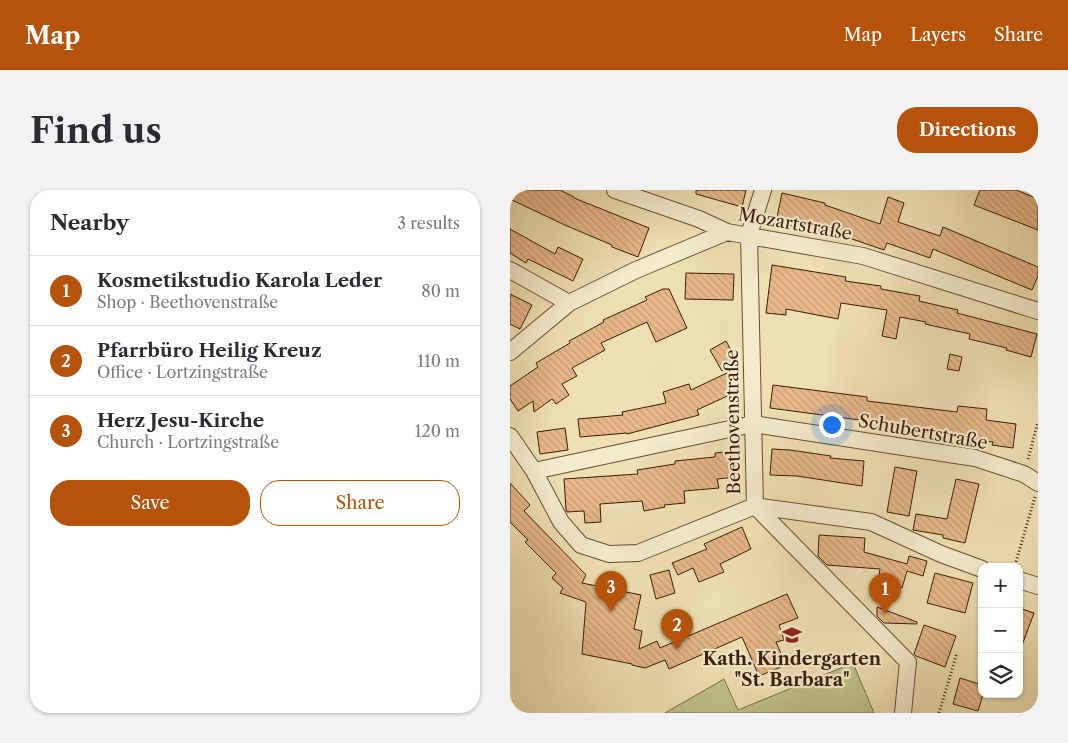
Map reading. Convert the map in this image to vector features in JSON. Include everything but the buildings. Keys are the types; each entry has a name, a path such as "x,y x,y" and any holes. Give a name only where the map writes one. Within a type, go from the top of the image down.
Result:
{"street":[{"path":"615,190 699,219 727,232"},
{"name":"Beethovenstraße","path":"764,190 749,235 755,506 908,662 903,713"},
{"name":"Mozartstraße","path":"510,352 569,304 636,270 727,232 863,256 1038,311"},
{"path":"510,270 569,304"},
{"name":"Schubertstraße","path":"534,471 753,424 975,458 1024,474 1037,489"},
{"path":"510,436 534,471 561,522 581,544 609,554 638,553 755,506 871,522 941,554 978,568"},
{"path":"1023,581 1038,586"}],"path":[{"path":"1024,474 1038,422"},
{"path":"1016,563 1037,489"},
{"path":"939,713 957,653"}],"green space":[{"path":"853,663 874,713 665,713 724,679 738,710"}],"place":[{"name":"Herz Jesu-Kirche","path":"611,612"},
{"name":"Kosmetikstudio Karola Leder","path":"885,614"},
{"name":"Kath. Kindergarten \"St. Barbara\"","path":"792,635"},
{"name":"Pfarrbüro Heilig Kreuz","path":"677,650"}]}
